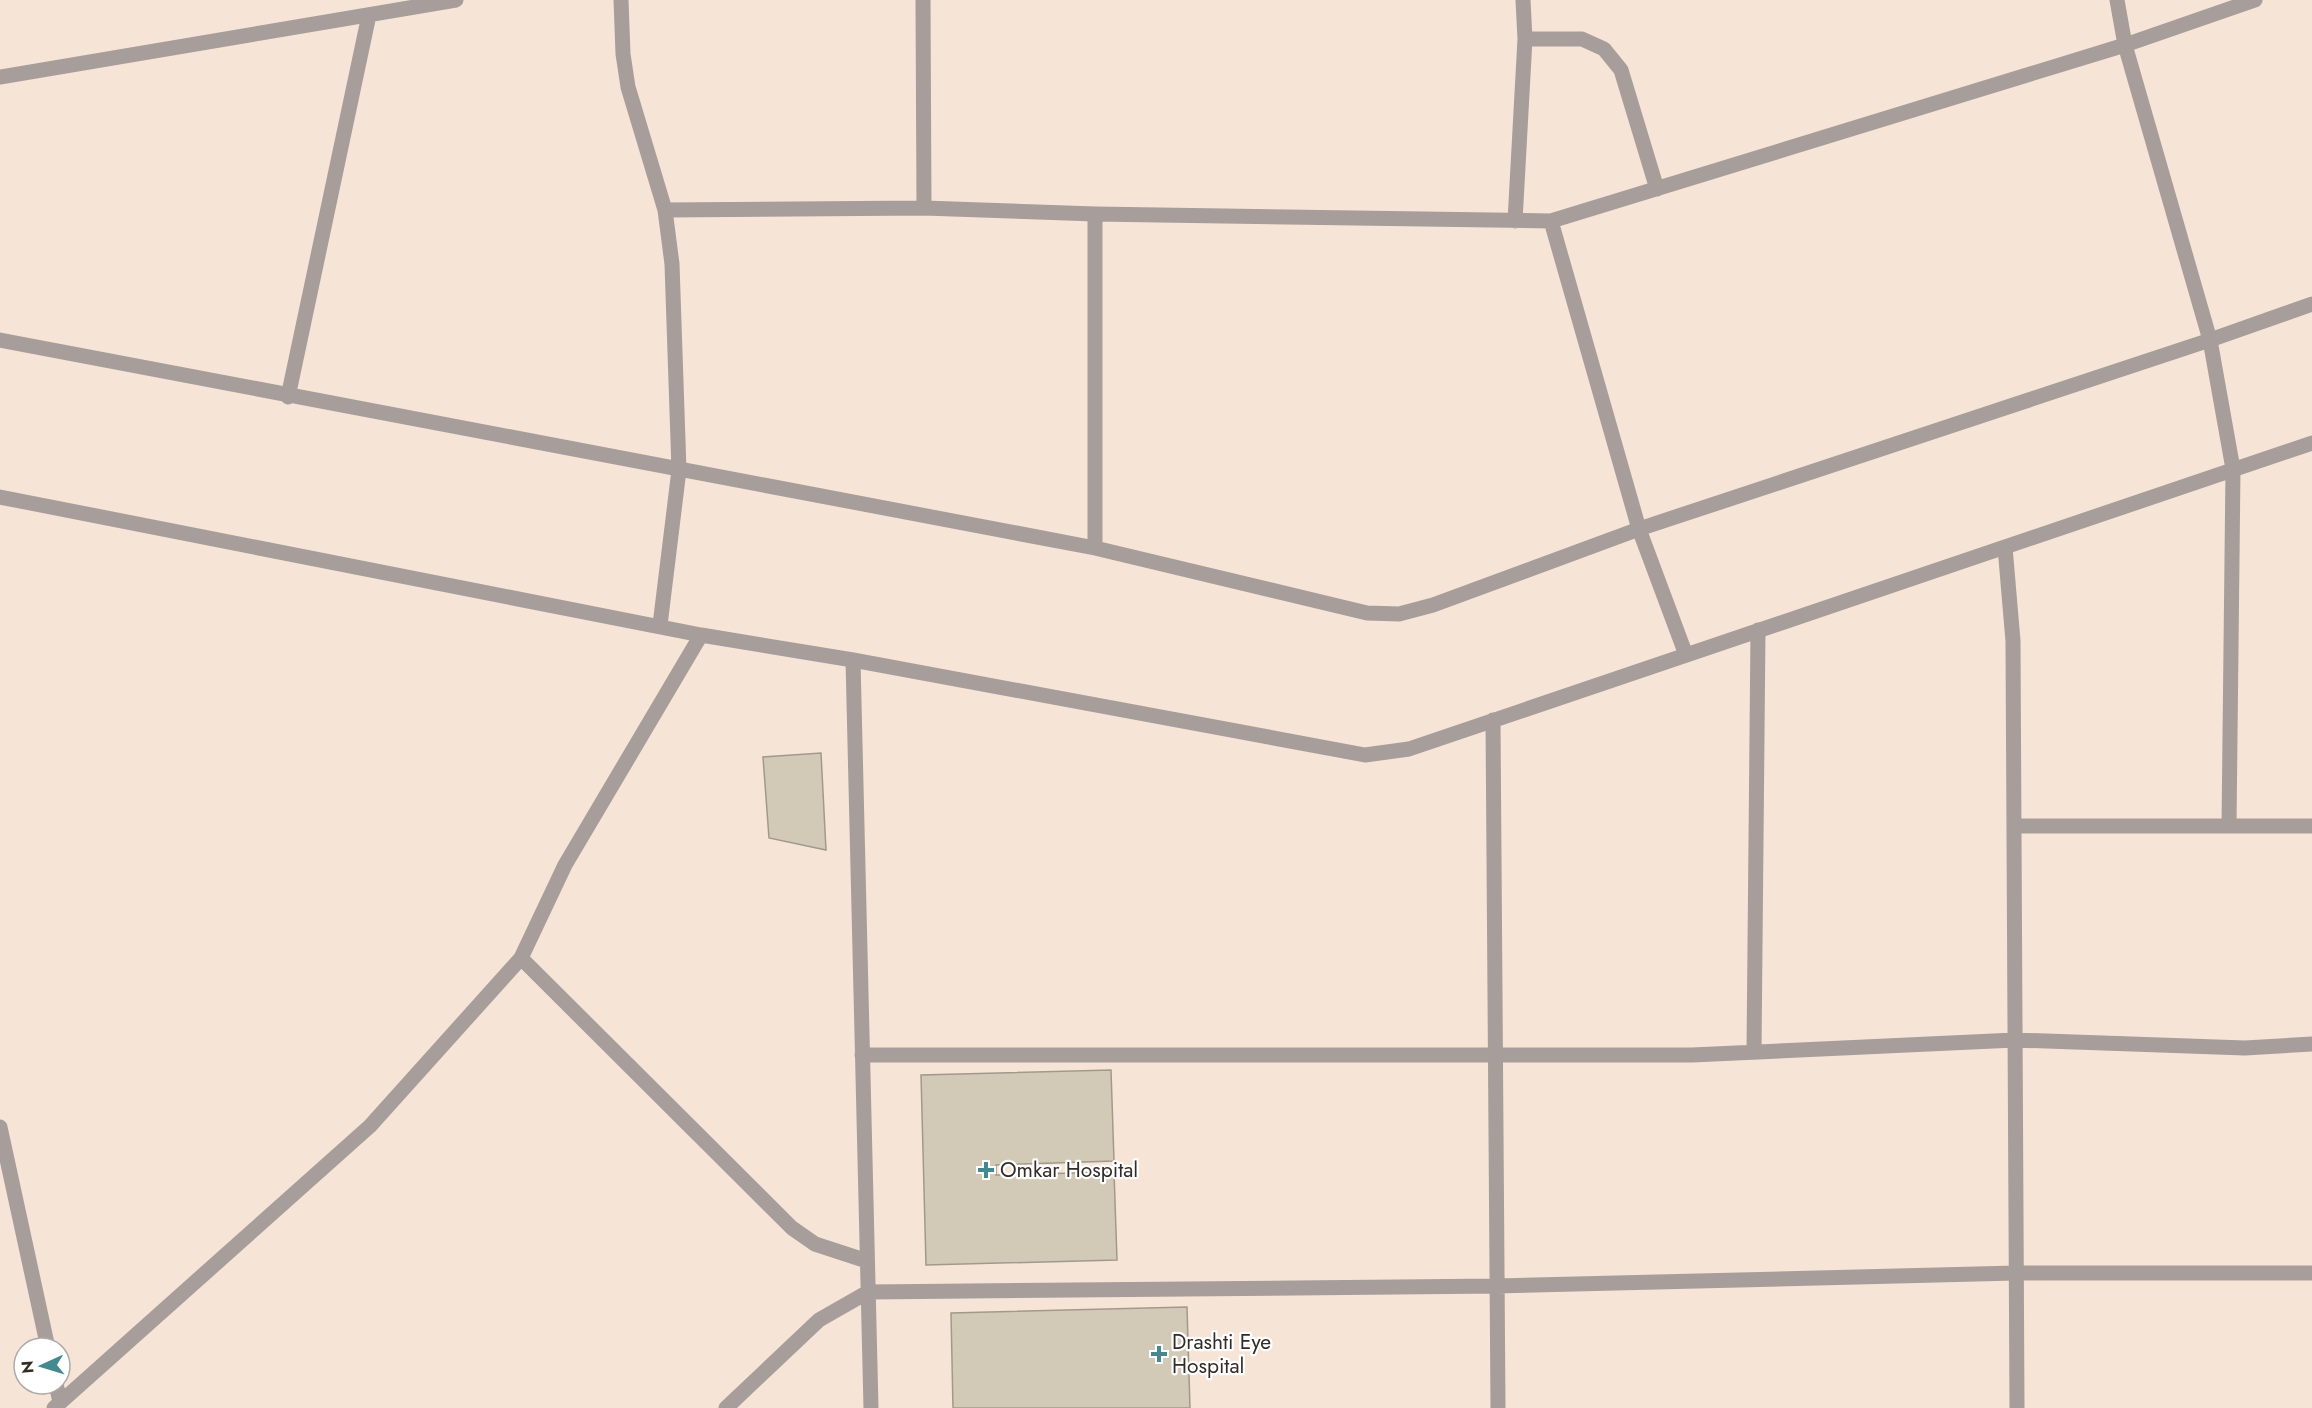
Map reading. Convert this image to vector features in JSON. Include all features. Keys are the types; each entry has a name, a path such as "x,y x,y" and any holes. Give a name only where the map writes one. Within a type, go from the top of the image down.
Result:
{"street":[{"path":"0,77 456,0"},
{"path":"621,0 622,54 628,87 665,210 672,264 679,470 660,625"},
{"path":"923,0 924,208"},
{"path":"1515,221 1525,39 1523,0"},
{"path":"2117,0 2125,45 2210,340 2233,469 2229,826"},
{"path":"665,210 924,208 1095,214 1551,221 2125,45 2255,0"},
{"path":"288,397 369,15"},
{"path":"1525,39 1582,39 1604,49 1621,70 1657,189"},
{"path":"1095,214 1095,548"},
{"path":"1551,221 1639,529 1686,655"},
{"path":"0,339 288,397 1095,548 1366,613 1399,614 1433,605 1639,529 2210,340 2312,304"},
{"path":"0,497 660,625 701,635 853,660 1365,755 1409,749 2312,442"},
{"path":"2005,547 2013,641 2017,1408"},
{"path":"1754,1052 1758,630"},
{"path":"57,1405 370,1126 521,958 565,865 701,635"},
{"path":"853,660 871,1408"},
{"path":"1493,720 1497,1408"},
{"path":"2014,826 2312,826"},
{"path":"521,958 792,1228 815,1244 867,1261"},
{"path":"862,1055 1256,1057 1495,1054 1692,1055 2015,1040 2245,1048 2312,1044"},
{"path":"0,1127 45,1336"},
{"path":"726,1408 801,1334 819,1320 868,1292 1497,1286 2016,1273 2312,1273"}],"building":[{"path":"821,753 826,850 769,838 763,757"},
{"path":"1111,1070 1114,1161 996,1165 996,1175 1114,1172 1117,1260 926,1265 921,1075"},
{"path":"1187,1307 1190,1408 953,1408 951,1313"}],"place":[{"name":"Omkar Hospital","path":"986,1170"},
{"name":"Drashti Eye Hospital","path":"1159,1354"}]}
